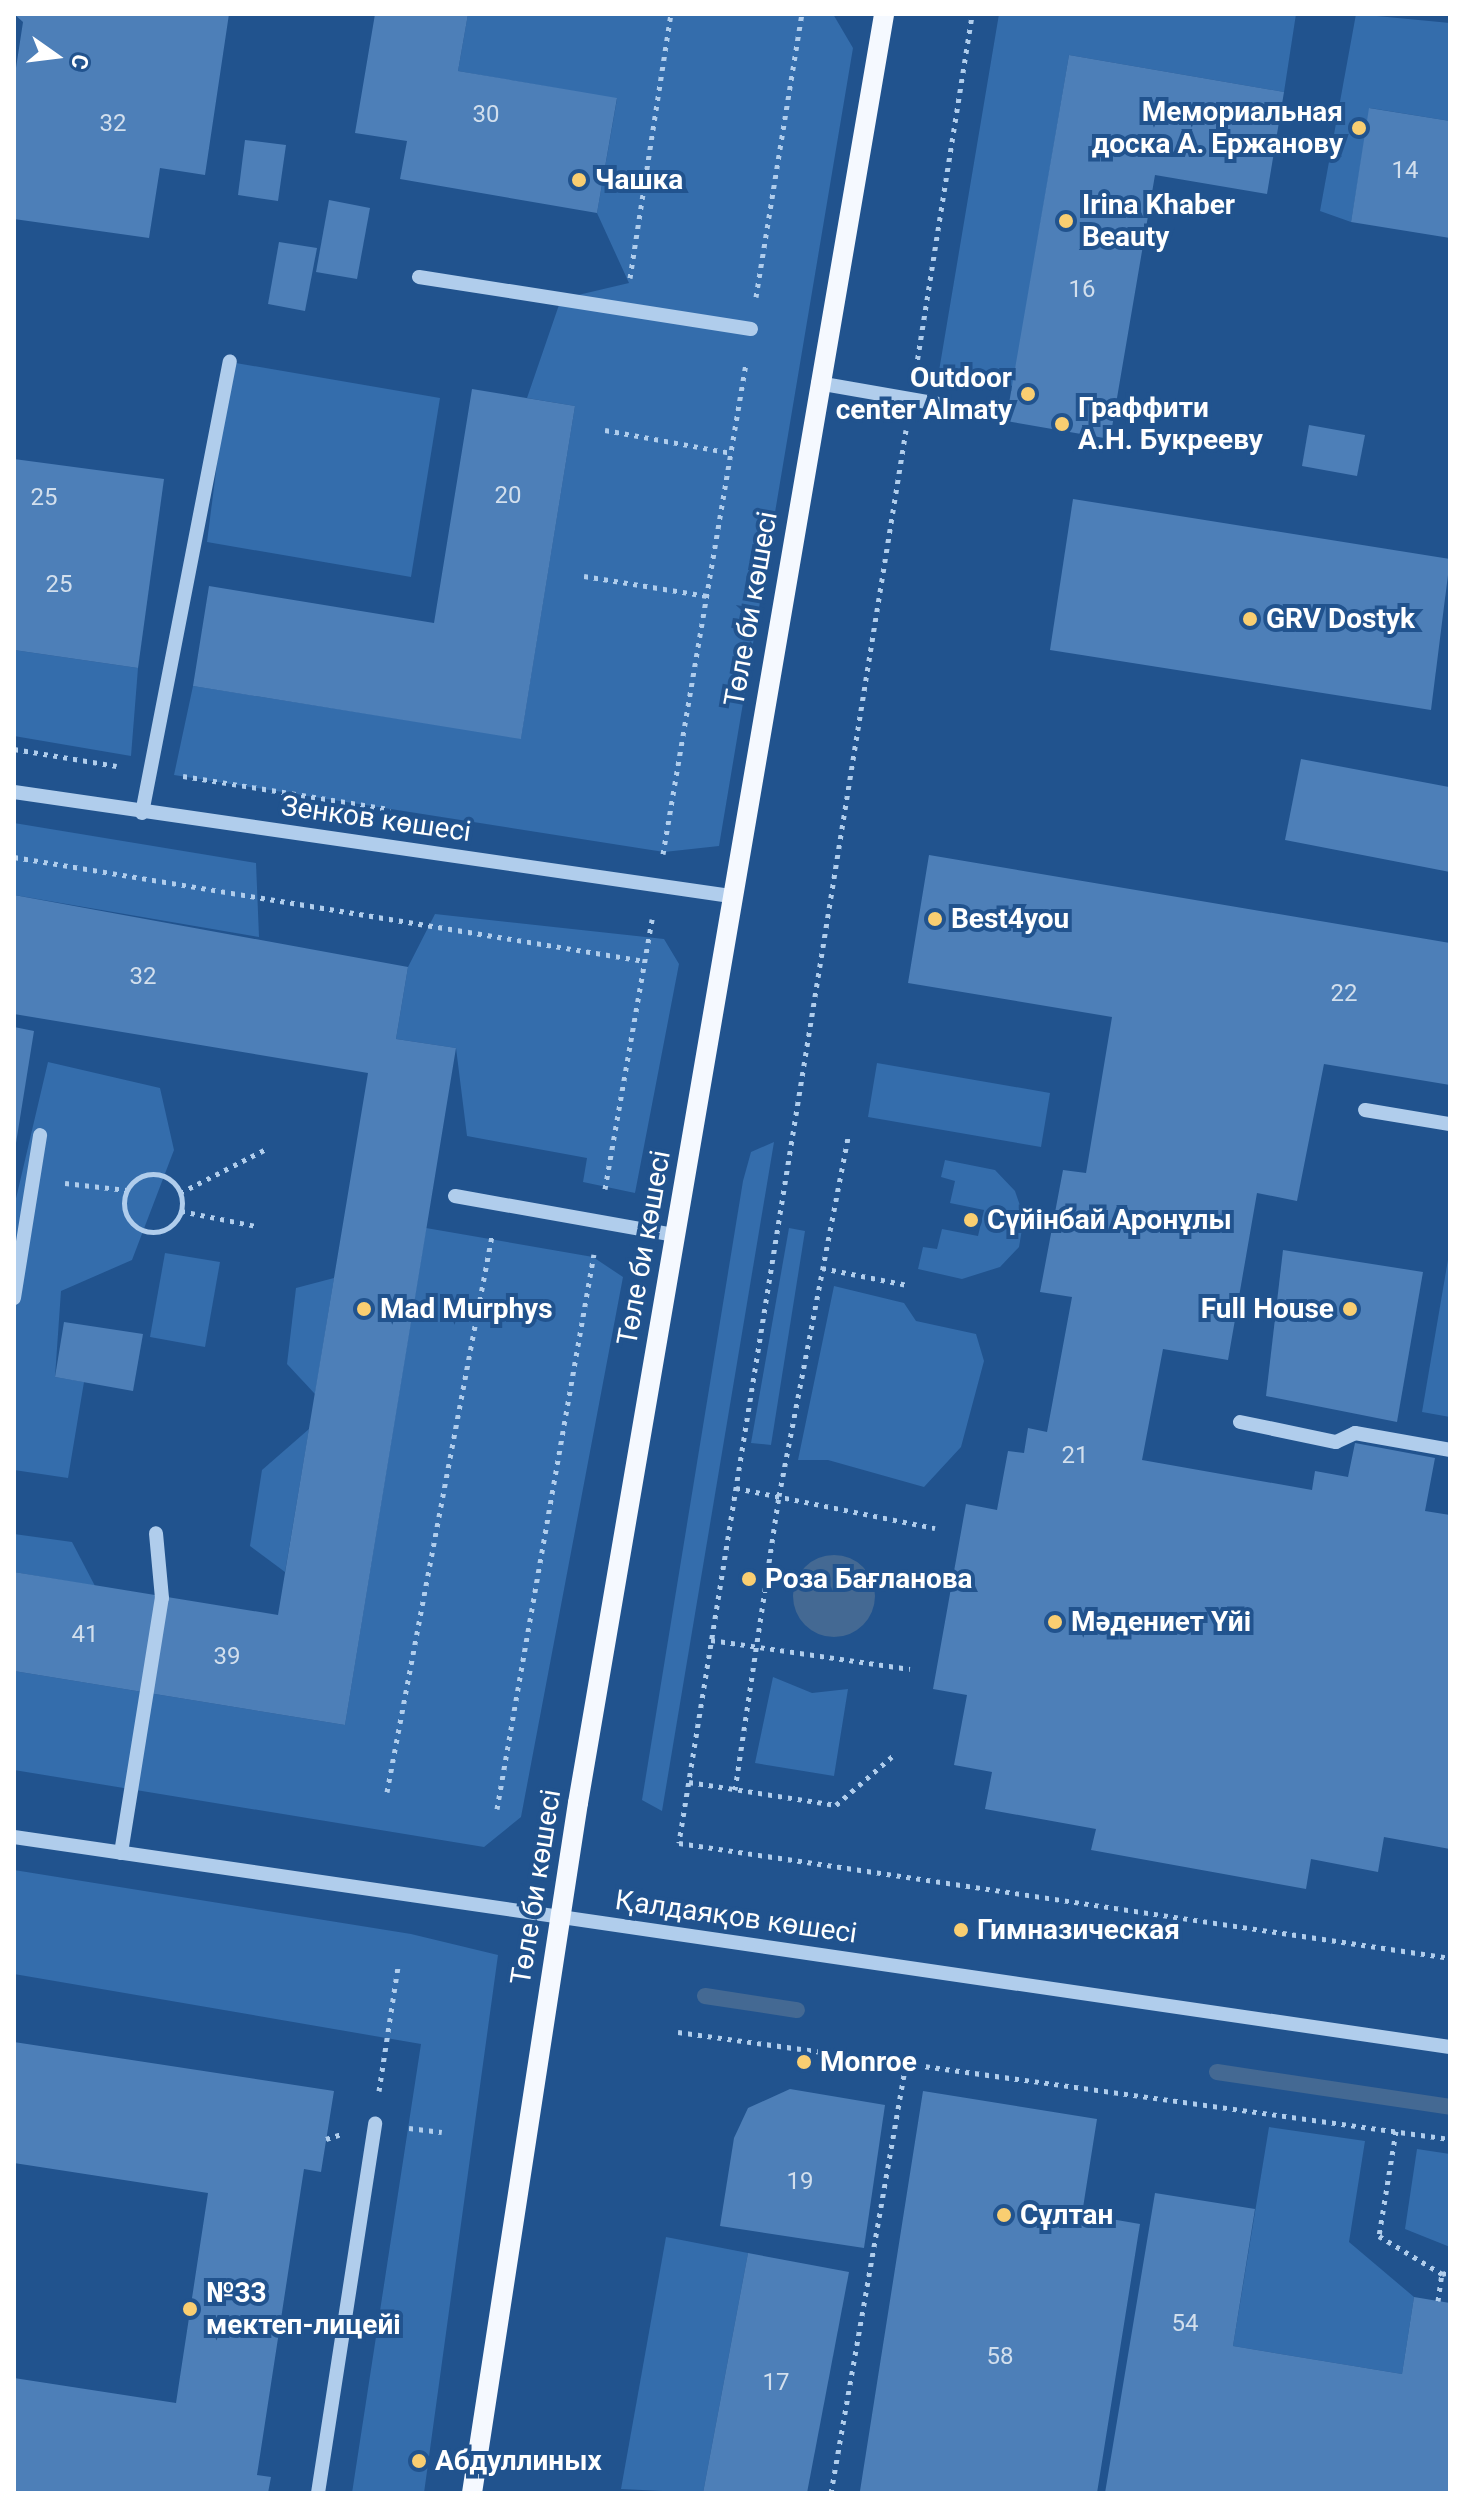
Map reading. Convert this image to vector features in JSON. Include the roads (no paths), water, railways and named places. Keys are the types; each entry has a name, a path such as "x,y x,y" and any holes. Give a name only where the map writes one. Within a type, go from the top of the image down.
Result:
{"main road":[{"name":"Төле би көшесі","path":"472,2493 559,1918 730,896 884,14"}],"street":[{"path":"419,277 751,329"},
{"path":"142,813 230,362"},
{"path":"818,383 944,405"},
{"name":"Зенков көшесі","path":"14,792 730,896"},
{"path":"1365,1110 1450,1124"},
{"path":"14,1298 40,1135"},
{"path":"455,1196 674,1235"},
{"path":"1240,1422 1336,1442 1355,1433 1450,1450"},
{"path":"121,1853 162,1598 156,1533"},
{"name":"Қалдаяқов көшесі","path":"14,1837 1450,2047"},
{"path":"318,2493 375,2123"}],"waterway":[{"path":"705,1996 797,2010"},
{"path":"1217,2072 1450,2107"}],"place":[{"name":"Мемориальная доска А. Ержанову","path":"1359,128"},
{"name":"Чашка","path":"579,180"},
{"name":"Irina Khaber Beauty","path":"1066,221"},
{"name":"Outdoor center Almaty","path":"1028,394"},
{"name":"Граффити А.Н. Букрееву","path":"1062,424"},
{"name":"GRV Dostyk","path":"1250,619"},
{"name":"Best4you","path":"935,919"},
{"name":"Сүйінбай Аронұлы","path":"971,1220"},
{"name":"Mad Murphys","path":"364,1309"},
{"name":"Full House","path":"1350,1309"},
{"name":"Роза Бағланова","path":"749,1579"},
{"name":"Мәдениет Үйі","path":"1055,1622"},
{"name":"Гимназическая","path":"961,1930"},
{"name":"Monroe","path":"804,2062"},
{"name":"Сұлтан","path":"1004,2215"},
{"name":"№33 мектеп-лицейі","path":"190,2309"},
{"name":"Абдуллиных","path":"419,2461"}]}
